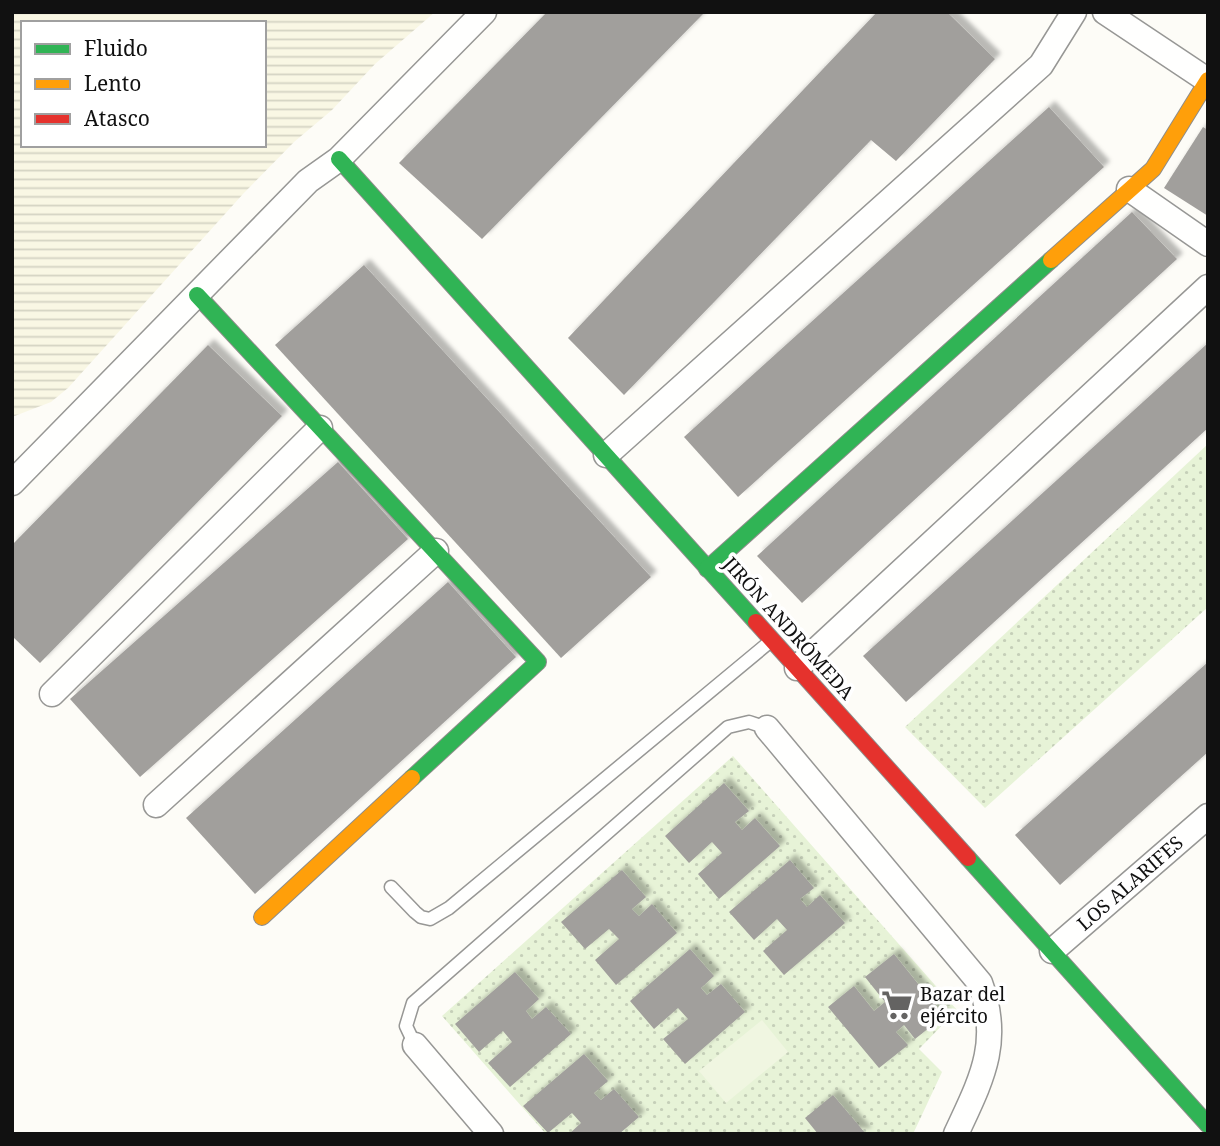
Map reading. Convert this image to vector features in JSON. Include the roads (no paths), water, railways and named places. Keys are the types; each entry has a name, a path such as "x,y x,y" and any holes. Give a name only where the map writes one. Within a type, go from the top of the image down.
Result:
{"street":[{"path":"12,483 308,181 340,159 484,12"},
{"path":"606,455 1041,65 1074,12"},
{"path":"708,569 1153,169 1207,80 1105,12"},
{"name":"JIRÓN ANDRÓMEDA","path":"340,159 1052,951 1204,1114"},
{"path":"1129,189 1208,243"},
{"path":"797,668 1208,287"},
{"path":"197,295 537,662 262,917"},
{"path":"52,694 320,428"},
{"path":"156,805 436,551"},
{"path":"767,728 980,983 990,1021 987,1060 956,1134"},
{"name":"LOS ALARIFES","path":"1052,951 1208,816"},
{"path":"415,1045 491,1134"}],"lane":[{"path":"391,887 421,918 430,919 449,908 772,640"},
{"path":"415,1045 406,1026 413,1003 728,727 749,722 767,728"}],"place":[{"name":"Bazar del ejército","path":"897,1005"}]}
